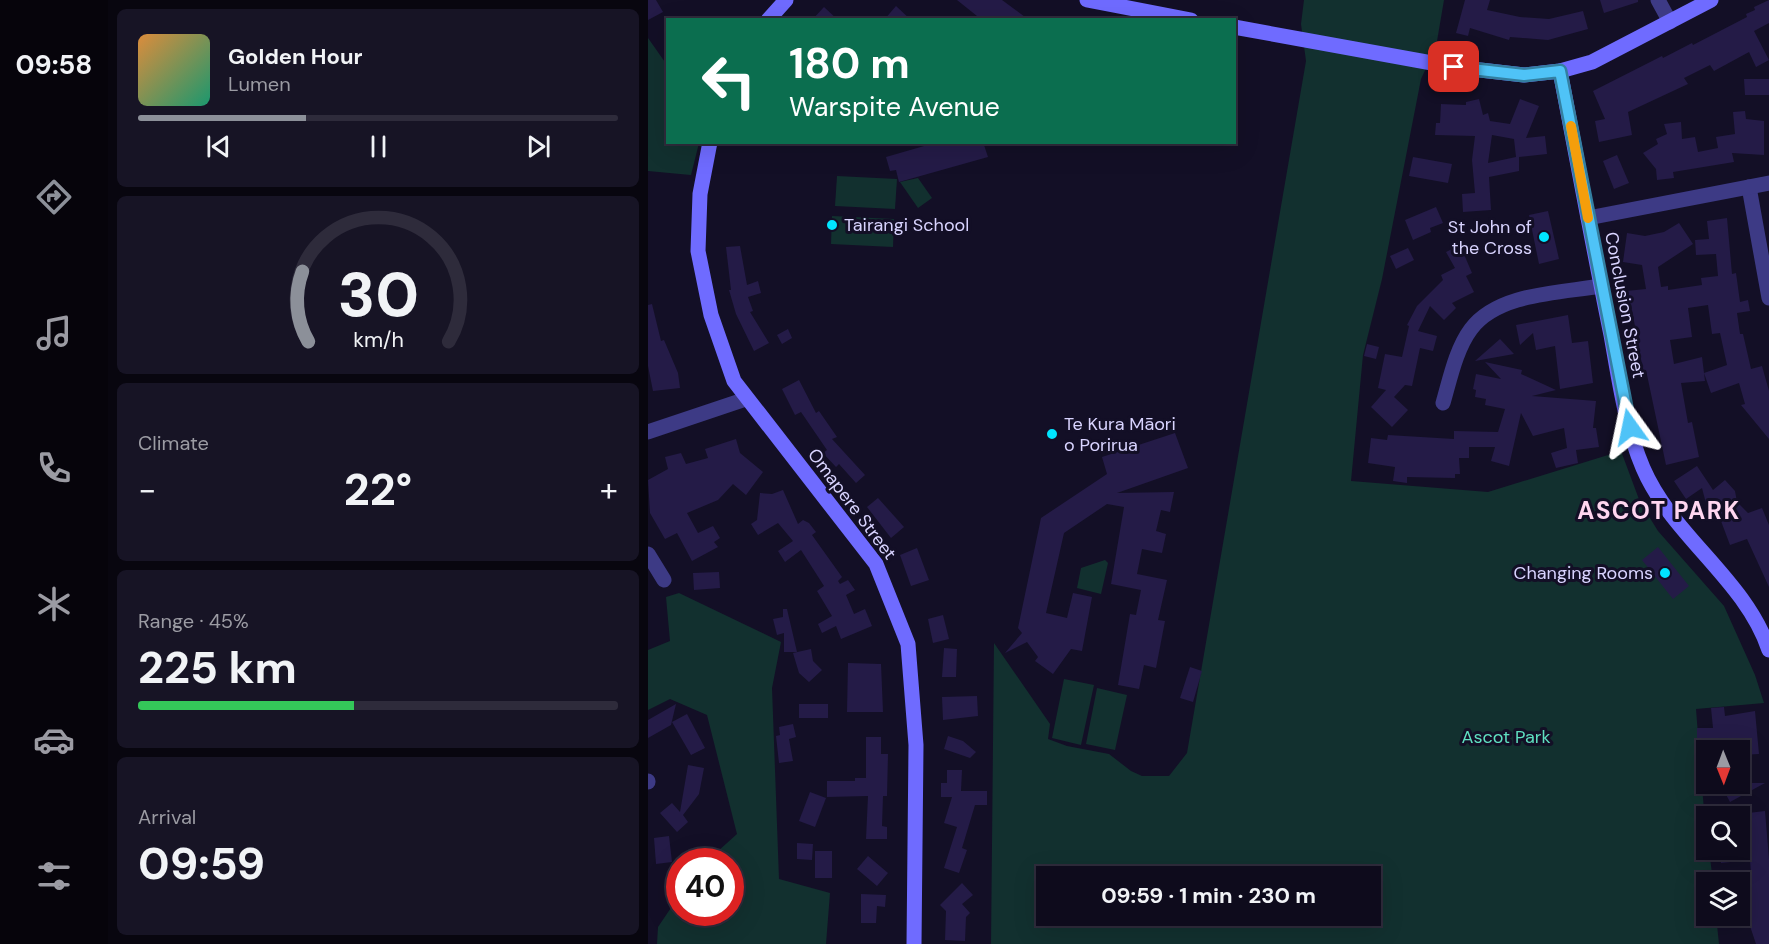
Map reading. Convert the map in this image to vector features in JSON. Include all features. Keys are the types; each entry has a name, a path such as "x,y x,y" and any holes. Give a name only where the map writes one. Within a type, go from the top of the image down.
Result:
{"main road":[{"path":"770,18 786,0"},
{"path":"1087,0 1181,18"},
{"path":"1236,27 1490,72 1524,75 1560,71 1602,57 1711,0"},
{"name":"Conclusion Street","path":"1560,71 1600,286 1630,427 1643,467 1665,505 1735,591 1762,630 1769,650"},
{"name":"Omapere Street","path":"710,144 700,194 698,251 711,315 734,381 876,564 908,644 916,745 914,944"}],"street":[{"path":"1659,0 1670,22"},
{"path":"1588,218 1769,183"},
{"path":"1749,187 1769,298"},
{"path":"1443,403 1454,365 1471,329 1494,310 1523,299 1600,286"},
{"path":"650,427 746,399"},
{"path":"648,554 664,580"}],"green space":[{"name":"Ascot Park","path":"1304,0 1444,0 1436,47 1421,79 1382,279 1363,355 1351,481 1488,492 1621,451 1640,502 1658,531 1724,606 1755,675 1764,703 1696,709 1698,740 1696,740 1696,794 1703,794 1704,806 1696,806 1696,860 1710,860 1712,872 1696,872 1696,926 1717,926 1719,944 991,944 994,643 1050,724 1048,739 1067,746 1109,754 1131,771 1142,776 1169,776 1187,753 1306,61 1301,24"},
{"path":"648,38 666,64 666,144 699,144 691,175 648,171"},
{"path":"837,176 897,179 895,209 835,206"},
{"path":"918,178 932,198 918,208 900,182"},
{"path":"832,216 894,219 893,247 831,244"},
{"path":"1105,560 1108,563 1101,594 1077,588 1081,568"},
{"path":"679,593 781,642 772,688 779,879 830,893 826,944 657,944 658,927 666,915 666,926 744,926 744,848 721,848 737,834 707,715 670,699 648,710 648,650 670,641 666,597"},
{"path":"1064,679 1094,685 1081,745 1052,738"},
{"path":"1097,688 1127,695 1115,750 1086,744"}],"building":[{"path":"648,0 656,0 663,12 648,20"},
{"path":"957,0 1002,0 1026,18 980,18"},
{"path":"1465,0 1490,0 1487,10 1520,17 1549,19 1583,11 1588,29 1548,40 1510,37 1509,40 1470,28 1468,36 1456,33"},
{"path":"1600,0 1638,0 1638,2 1604,13"},
{"path":"1769,0 1769,23 1754,31 1769,60 1756,67 1749,52 1714,71 1710,65 1684,78 1688,84 1628,112 1632,135 1599,142 1595,121 1605,119 1593,91 1662,56 1663,58 1692,43 1693,45 1747,17 1746,14 1755,10 1754,7"},
{"path":"896,6 909,18 886,18"},
{"path":"824,7 836,18 814,18"},
{"path":"1744,79 1769,79 1769,95 1745,95"},
{"path":"1479,99 1483,115 1488,113 1490,121 1510,124 1520,99 1539,106 1526,138 1545,136 1547,154 1519,157 1519,171 1489,177 1491,210 1463,212 1462,194 1475,193 1472,160 1475,136 1435,135 1436,123 1440,123 1441,104 1466,105 1466,102","holes":["1492,135 1514,139 1516,157 1488,163"]},
{"path":"1745,111 1746,119 1764,121 1764,155 1732,153 1734,162 1673,172 1674,178 1657,180 1656,169 1643,153 1658,144 1656,139 1667,134 1664,124 1681,122 1682,139 1695,137 1698,152 1718,148 1716,137 1735,134 1733,112"},
{"path":"931,144 984,144 988,157 899,182 896,170 890,171 886,157"},
{"path":"1617,155 1629,183 1614,189 1603,161"},
{"path":"1413,157 1452,164 1448,183 1409,176"},
{"path":"1436,207 1443,223 1430,228 1431,232 1413,240 1405,220"},
{"name":"St John of the Cross","path":"1548,211 1559,259 1539,264 1529,215"},
{"path":"1727,218 1732,274 1736,273 1740,302 1748,300 1750,311 1737,313 1740,334 1743,334 1751,369 1762,366 1769,391 1769,439 1741,405 1745,404 1739,383 1711,393 1704,373 1705,381 1681,383 1688,423 1692,422 1699,457 1666,465 1646,370 1643,370 1632,310 1629,311 1626,291 1646,289 1642,265 1623,262 1627,233 1645,236 1664,232 1679,223 1693,244 1658,267 1661,287 1668,286 1668,290 1702,285 1701,278 1718,276 1716,254 1696,255 1695,240 1709,239 1707,221","holes":["1708,305 1712,334 1720,333 1727,365 1704,373 1702,357 1674,364 1670,340 1692,337 1688,308"]},
{"path":"1460,245 1472,273 1466,276 1474,292 1452,303 1456,308 1444,320 1430,306 1418,331 1437,336 1433,351 1420,348 1412,386 1405,385 1394,397 1408,410 1392,427 1371,407 1386,390 1378,388 1385,354 1402,357 1409,326 1407,325 1417,306 1443,280 1441,275 1455,268 1446,252"},
{"path":"740,246 747,285 758,281 761,293 748,297 753,311 750,312 769,343 754,351 736,314 729,290 731,290 726,247"},
{"path":"1408,248 1414,260 1396,269 1390,256"},
{"path":"652,304 661,341 664,340 678,373 680,388 653,391 648,366 648,305"},
{"path":"1568,315 1572,343 1588,341 1593,383 1560,389 1555,346 1536,350 1533,333 1520,345 1516,325"},
{"path":"788,329 792,338 782,344 777,335"},
{"path":"1500,339 1514,354 1475,361"},
{"path":"1367,344 1379,347 1376,359 1364,356"},
{"path":"1485,362 1522,370 1521,374 1556,390 1532,396 1596,401 1593,428 1596,428 1599,447 1576,450 1578,463 1556,468 1551,453 1567,448 1564,428 1533,436 1521,413 1509,466 1491,461 1495,447 1469,447 1469,458 1459,458 1460,474 1455,474 1455,478 1407,477 1407,483 1393,481 1395,467 1368,463 1371,438 1387,440 1388,435 1454,439 1454,431 1498,432 1505,409 1485,405 1486,399 1475,397 1476,390 1473,389 1476,374 1501,379"},
{"path":"799,380 816,413 819,411 837,437 832,439 865,475 856,483 839,464 836,467 823,453 827,450 801,412 795,415 782,389"},
{"path":"1175,433 1188,468 1117,493 1174,492 1170,512 1161,510 1156,531 1166,534 1162,553 1142,549 1137,574 1167,580 1158,620 1165,621 1156,668 1144,665 1139,689 1118,685 1130,614 1136,615 1141,590 1111,584 1124,507 1107,504 1064,533 1046,613 1067,618 1073,593 1092,597 1082,651 1071,649 1053,674 1035,661 1038,657 1027,642 1005,653 1022,633 1018,628 1041,518 1107,474 1102,457"},
{"path":"736,439 740,453 763,472 746,495 733,484 718,500 687,513 698,533 713,526 720,538 714,542 718,547 692,561 677,533 665,539 650,513 648,480 668,469 665,457 681,453 686,464 708,458 705,449"},
{"path":"1697,466 1713,490 1725,480 1735,491 1737,502 1748,513 1762,508 1769,525 1769,587 1747,539 1730,545 1718,513 1709,515 1702,488 1686,499 1674,481"},
{"path":"783,490 798,524 803,520 809,523 816,532 812,535 842,577 838,581 840,584 848,580 855,590 846,595 854,614 865,609 872,626 841,639 836,626 822,633 818,624 832,616 817,591 824,586 801,550 785,562 778,551 793,541 778,523 758,535 751,524 757,520 760,493 772,494"},
{"path":"878,498 904,527 891,538 867,507"},
{"name":"Changing Rooms","path":"1658,547 1689,586 1673,599 1642,560"},
{"path":"917,548 929,580 911,586 900,555"},
{"path":"719,572 720,588 694,590 693,573"},
{"path":"783,609 787,609 797,652 784,652 784,633 777,635 773,619 783,617"},
{"path":"943,615 949,639 933,643 928,619"},
{"path":"944,648 957,649 956,677 942,677"},
{"path":"811,649 813,661 822,670 809,682 799,673 793,653"},
{"path":"848,663 881,664 883,712 847,712"},
{"path":"1190,667 1202,671 1193,702 1180,698"},
{"path":"977,696 978,716 943,720 942,697"},
{"path":"676,704 671,725 648,738 648,720"},
{"path":"799,704 828,704 828,718 799,718"},
{"path":"1724,707 1725,716 1755,711 1759,754 1750,754 1750,740 1697,740 1697,728 1713,728 1711,708"},
{"path":"687,714 705,748 691,755 672,722"},
{"path":"793,724 796,737 789,739 793,761 779,763 776,736 780,735 779,727"},
{"path":"948,736 963,741 976,752 970,758 944,749"},
{"path":"866,737 881,737 881,754 888,754 887,796 883,796 882,826 887,827 887,839 866,839 868,796 827,797 827,781 855,781 855,778 866,778"},
{"path":"688,765 704,768 699,794 683,815 688,822 677,832 660,813 672,803 680,812"},
{"path":"947,770 962,770 961,791 987,791 987,805 975,805 962,848 967,850 959,873 944,868 957,827 944,823 952,797 941,797 941,783 947,783"},
{"path":"1750,783 1765,783 1750,791"},
{"path":"810,792 826,798 815,827 799,821"},
{"path":"1726,794 1745,794 1730,802"},
{"path":"1765,811 1769,859 1769,944 1756,944 1750,926 1750,888 1752,888 1750,813"},
{"path":"669,836 670,848 666,848 666,863 656,864 654,838"},
{"path":"797,843 813,844 812,860 797,859"},
{"path":"815,851 832,851 832,878 815,878"},
{"path":"868,856 888,873 877,886 857,869"},
{"path":"1721,860 1750,860 1721,863"},
{"path":"962,883 973,895 962,904 970,913 966,917 965,941 945,940 946,911 940,905"},
{"path":"861,894 886,895 885,907 877,906 876,923 861,923"}],"slow traffic":[{"path":"1571,126 1588,218"}],"place":[{"name":"Tairangi School","path":"832,225"},
{"name":"St John of the Cross","path":"1544,237"},
{"name":"Te Kura Māori o Porirua","path":"1052,434"},
{"name":"Changing Rooms","path":"1665,573"}],"district":[{"name":"ASCOT PARK","path":"1659,511"}],"route":[{"path":"1454,67 1524,75 1560,71 1600,286 1630,427"}]}
